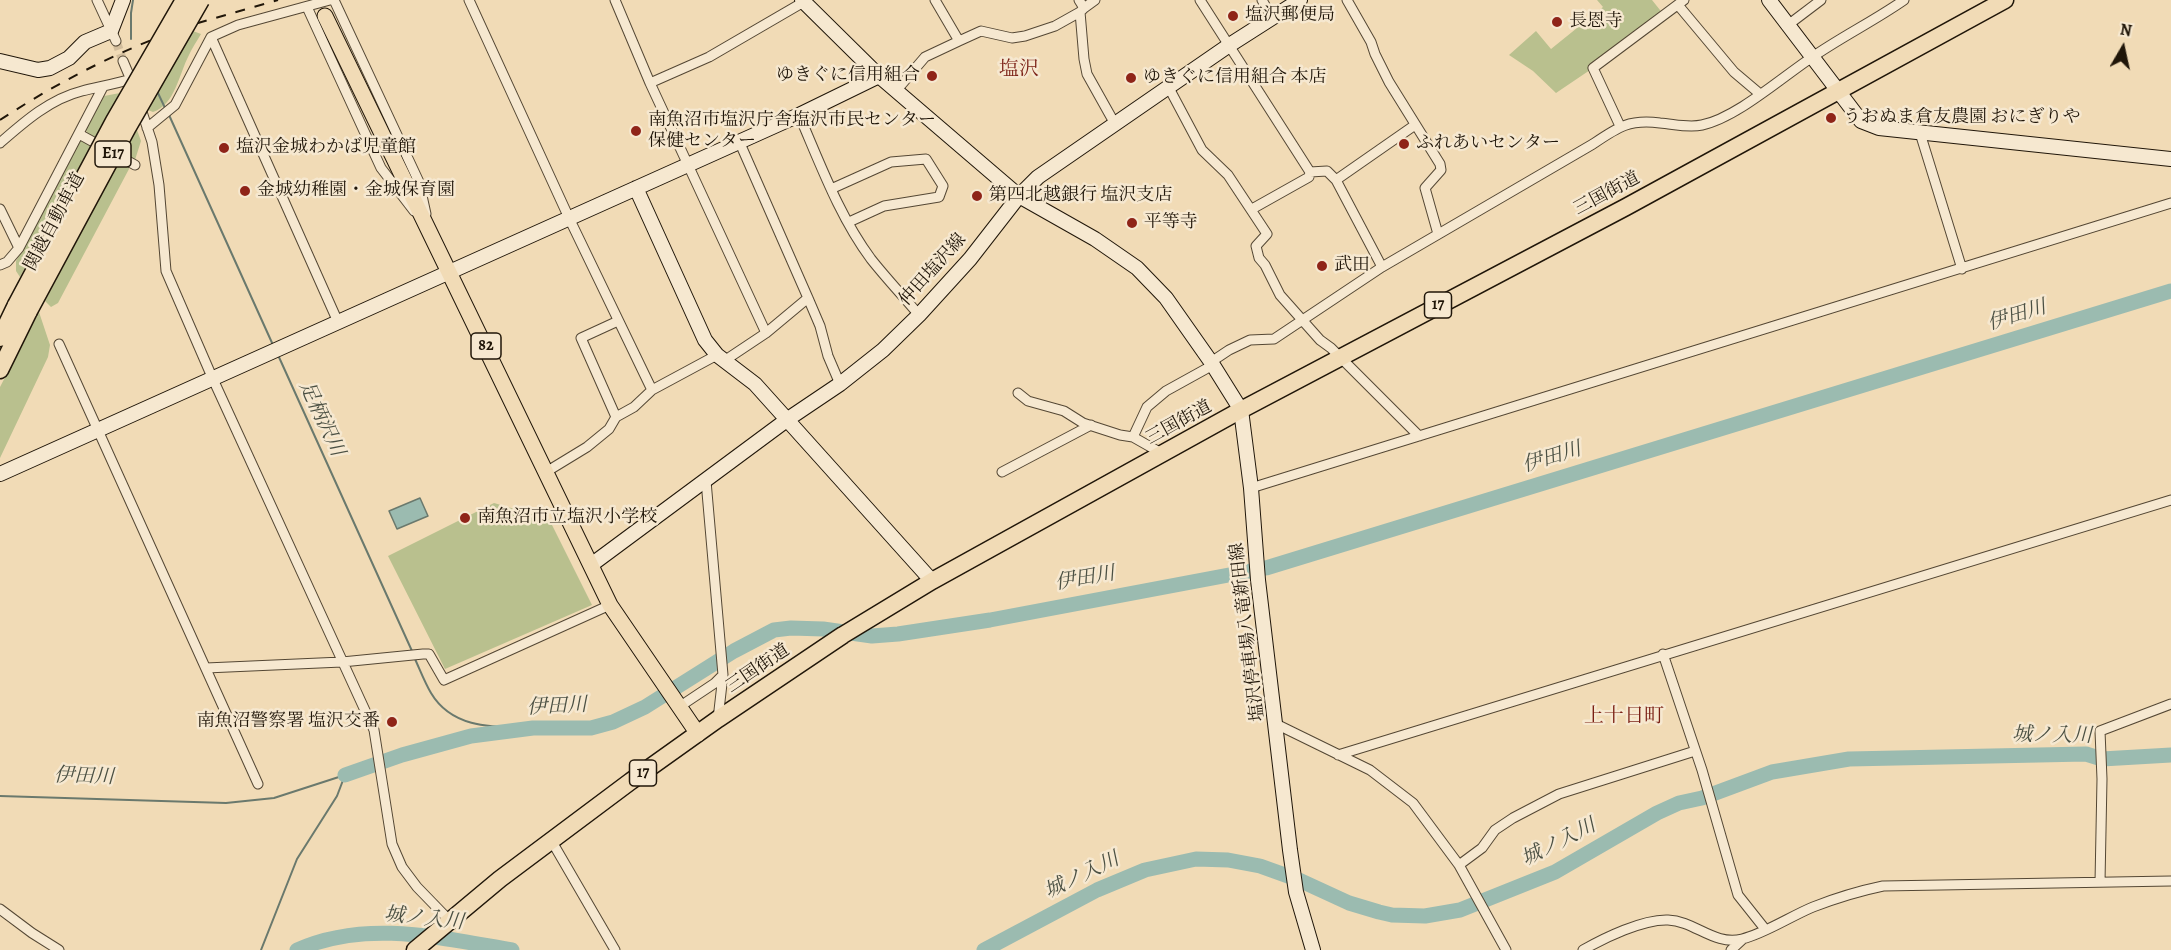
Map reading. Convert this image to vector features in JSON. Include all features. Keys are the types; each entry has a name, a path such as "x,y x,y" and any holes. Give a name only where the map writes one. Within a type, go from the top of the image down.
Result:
{"highway":[{"name":"関越自動車道","path":"0,370 23,308 114,121 183,0"},
{"name":"関越自動車道","path":"0,338 23,308 201,0"},
{"name":"三国街道","path":"417,948 551,840 718,719 875,615 932,581 1241,411 1626,207 2005,0"}],"main road":[{"path":"0,61 38,70 50,68 69,58 85,42 113,36 123,0"},
{"name":"仲田塩沢線","path":"591,565 788,419 840,384 882,350 919,315 970,259 1019,196 1038,177 1228,46 1300,0"},
{"path":"1769,0 1861,121 1879,128 2171,159"},
{"path":"804,1 879,76 1019,196 1095,238 1137,268 1166,298 1212,364 1241,411"},
{"name":"82","path":"325,16 610,605 698,734"},
{"path":"0,474 267,352 799,115 879,76"},
{"path":"636,188 705,340 720,358 755,384 788,419 932,581"},
{"name":"塩沢停車場八竜新田線","path":"1241,411 1251,488 1258,580 1290,850 1296,892 1313,950"}],"street":[{"path":"98,0 113,36"},
{"path":"147,128 173,107 211,37 238,25 332,0 419,182 429,228"},
{"path":"469,0 569,218 652,390"},
{"path":"615,0 650,83 766,333"},
{"path":"935,0 959,41"},
{"path":"896,90 925,57 981,31 1012,38 1025,36 1055,26 1095,0"},
{"path":"1200,0 1310,172"},
{"path":"1262,0 1273,19"},
{"path":"1347,0 1371,42 1389,82 1440,164 1441,170 1425,188 1438,234"},
{"path":"1788,25 1821,0"},
{"path":"1132,437 1147,407 1166,391 1212,364 1229,350 1250,340 1274,339 1382,267 1620,126 1641,121 1681,126 1701,125 1727,115 1813,56 1905,0"},
{"path":"650,83 709,57 804,1"},
{"path":"1620,126 1593,68 1681,3 1734,72 1760,94"},
{"path":"307,7 381,168 429,228"},
{"path":"1081,7 1087,74 1115,124"},
{"path":"211,37 338,322"},
{"path":"123,61 152,142 159,185 166,271 212,377 374,730 392,844 402,867 417,887 449,920"},
{"path":"0,143 22,123 55,101 81,91 131,79"},
{"path":"0,264 6,262 19,248 103,87"},
{"path":"1168,88 1202,150 1228,175 1267,234 1256,246 1259,258 1280,295 1300,320 1419,436"},
{"path":"799,115 831,189 871,259 919,315"},
{"path":"1335,180 1415,124"},
{"path":"1920,133 1962,268"},
{"path":"79,134 135,165"},
{"path":"739,141 820,326 828,356 840,384"},
{"path":"831,189 891,162 926,159 943,186 939,197 884,206 849,222"},
{"path":"1310,172 1326,171 1335,180 1382,267"},
{"path":"1252,209 1309,177 1310,172"},
{"path":"1251,488 2171,203"},
{"path":"0,209 19,248"},
{"path":"546,471 587,447 609,429 616,417 634,407 652,390 766,333 808,298"},
{"path":"616,417 581,338 618,321"},
{"path":"59,344 258,784"},
{"path":"1018,393 1032,402 1064,411 1083,423 1132,437 1163,454"},
{"path":"1002,472 1090,425"},
{"path":"706,481 723,675 718,719"},
{"path":"1338,755 2171,500"},
{"path":"206,668 342,662 406,654 429,654 444,680 610,605"},
{"path":"1663,654 1702,770 1738,895 1765,929"},
{"path":"679,707 723,675"},
{"path":"2100,882 2102,779 2100,731 2171,704"},
{"path":"1276,724 1370,770 1413,803 1459,865 1506,950"},
{"path":"1459,865 1482,848 1495,830 1559,794 1695,751"},
{"path":"551,840 614,950"},
{"path":"1731,950 1743,939 1813,907 1883,886 2171,880"},
{"path":"0,909 59,950"},
{"path":"1583,950 1610,935 1668,920 1684,924 1716,938 1743,939"}],"green space":[{"path":"1597,0 1652,0 1664,15 1556,93 1533,71 1509,55 1536,31 1551,49 1603,7"},
{"path":"193,31 201,34 190,52 176,88 160,108 153,112 148,110"},
{"path":"120,93 94,139 88,135 86,130 104,96"},
{"path":"137,130 141,141 135,160 123,154"},
{"path":"79,141 91,145 20,277 16,271 16,261"},
{"path":"120,160 129,165 129,169 58,303 51,307 45,301"},
{"path":"39,312 50,345 48,357 0,458 0,387"},
{"path":"494,503 549,519 592,605 445,669 388,556"}],"water":[{"path":"420,498 428,516 397,529 389,511"}],"waterway":[{"name":"足柄沢川","path":"131,39 133,0"},
{"name":"足柄沢川","path":"157,91 166,110"},
{"name":"足柄沢川","path":"169,115 273,345"},
{"name":"伊田川","path":"345,775 402,755 471,736 533,728 591,728 613,722 645,707 734,651 774,630 823,629 872,636 898,634 990,620 1266,568 2171,291"},
{"name":"足柄沢川","path":"278,355 412,651"},
{"name":"足柄沢川","path":"415,659 431,693 451,714 476,724 533,728"},
{"name":"城ノ入川","path":"984,950 1097,890 1145,870 1196,859 1228,860 1260,866 1299,880 1349,903 1392,915 1425,916 1460,910 1555,872 1657,813 1679,803 1702,798 1772,772 1849,759 2086,754 2102,759 2171,755"},
{"name":"伊田川","path":"0,796 226,803 274,798 345,775"},
{"path":"261,950 297,859 337,796 345,775"},
{"name":"城ノ入川","path":"297,950 350,935 377,933 431,937 512,950"}],"tunnel":[{"path":"116,41 123,61"}],"railway":[{"path":"0,120 47,91 147,42 198,23 278,0"}],"place":[{"name":"塩沢郵便局","path":"1233,16"},
{"name":"長恩寺","path":"1557,22"},
{"name":"ゆきぐに信用組合","path":"932,76"},
{"name":"ゆきぐに信用組合 本店","path":"1131,78"},
{"name":"うおぬま倉友農園 おにぎりや","path":"1831,118"},
{"name":"南魚沼市塩沢庁舎塩沢市民センター 保健センター","path":"636,131"},
{"name":"ふれあいセンター","path":"1404,144"},
{"name":"塩沢金城わかば児童館","path":"224,148"},
{"name":"金城幼稚園・金城保育園","path":"245,191"},
{"name":"第四北越銀行 塩沢支店","path":"977,196"},
{"name":"平等寺","path":"1132,223"},
{"name":"武田","path":"1322,266"},
{"name":"南魚沼市立塩沢小学校","path":"465,518"},
{"name":"南魚沼警察署 塩沢交番","path":"392,722"}],"district":[{"name":"塩沢","path":"1019,70"},
{"name":"上十日町","path":"1624,717"}]}
